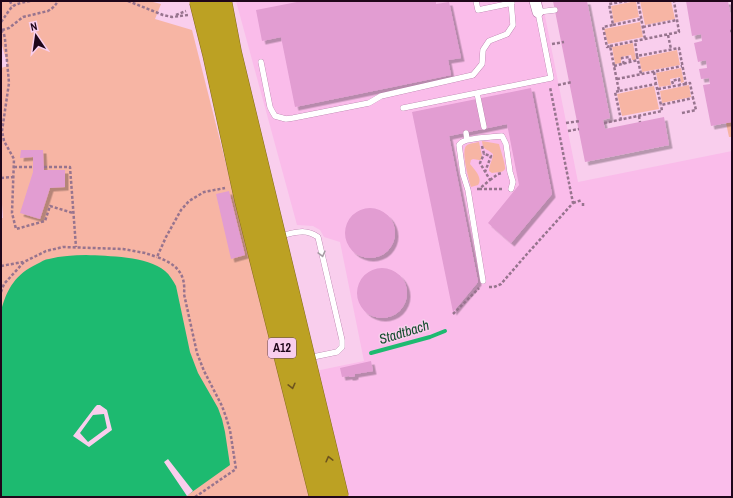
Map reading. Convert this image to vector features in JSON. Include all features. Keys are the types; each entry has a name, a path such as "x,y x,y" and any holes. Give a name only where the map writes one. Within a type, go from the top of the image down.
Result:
{"highway":[{"path":"187,1 207,69 237,193"},
{"path":"200,1 213,53 237,193"},
{"name":"A12","path":"221,7 338,497"},
{"name":"A12","path":"237,193 320,497"}],"street":[{"path":"535,1 538,12"}],"lane":[{"path":"261,62 270,107 275,116 280,118 293,118 369,103 381,96 473,75 482,64 483,50 489,42 507,34 513,25 511,2 478,10 476,1"},
{"path":"403,108 459,100 477,93 551,78 538,12 555,10"},
{"path":"223,41 242,116 268,204 279,222"},
{"path":"477,93 484,127"},
{"path":"466,133 467,140"},
{"path":"483,281 468,190 463,174 460,145 462,142 479,138 502,136 506,144 513,182 511,189"},
{"path":"263,217 268,204"},
{"path":"282,228 286,243"},
{"path":"259,230 257,237 285,356 289,360 297,361 337,352 342,347 342,340 318,237 307,231 284,235"},
{"path":"311,350 313,357"}],"path":[{"path":"10,1 12,6"},
{"path":"1,22 12,6 30,1"},
{"path":"58,1 52,9 23,17 9,28 1,30 5,39 9,84 2,131 4,141 14,159 12,213 16,229 45,221 50,206 73,213"},
{"path":"128,1 172,17"},
{"path":"613,25 609,4 627,1"},
{"path":"638,1 645,39"},
{"path":"641,19 602,28 607,47 679,32 674,1"},
{"path":"643,27 677,20"},
{"path":"668,35 671,49"},
{"path":"634,41 641,74"},
{"path":"550,44 564,42"},
{"path":"610,46 619,91"},
{"path":"637,56 679,48 686,84"},
{"path":"624,64 622,58 629,57 630,61"},
{"path":"614,66 638,60"},
{"path":"617,79 682,66"},
{"path":"606,129 604,123 662,111 654,72"},
{"path":"548,79 573,203"},
{"path":"673,84 672,81 679,79 680,85"},
{"path":"558,84 572,82"},
{"path":"658,89 690,83 696,110 682,112"},
{"path":"621,120 615,92 656,84"},
{"path":"661,105 693,98"},
{"path":"639,116 640,122"},
{"path":"566,123 580,121"},
{"path":"568,131 579,129"},
{"path":"479,138 484,154 480,163 490,180"},
{"path":"484,154 491,156 485,172"},
{"path":"14,167 33,167"},
{"path":"44,167 70,167 76,247"},
{"path":"479,189 498,174 510,172"},
{"path":"1,178 13,177"},
{"path":"468,190 501,189"},
{"path":"157,257 181,210 189,202 204,192 237,193"},
{"path":"480,287 494,287 501,284 573,203 583,203"},
{"path":"1,266 24,262 46,251 63,247 76,247 123,249 145,253 157,257 174,266 182,276 185,288 184,294 197,353 204,371 222,406 230,430 236,469 196,497"},
{"path":"1,292 4,284 24,262"},
{"path":"453,314 480,287 483,281"}],"shaded area":[{"path":"1,1 149,1 161,4 155,19 192,30 244,235 330,497 1,497 1,218 3,218 1,204 1,68 8,66 1,42"},
{"path":"236,1 542,1 578,182 732,151 732,497 330,497 301,374 364,361 340,242 324,237 320,230 313,226 297,225"},
{"path":"636,1 639,17 614,23 611,6"},
{"path":"640,1 671,1 675,19 645,25"},
{"path":"640,22 643,37 608,44 604,29"},
{"path":"633,43 636,60 632,60 631,55 621,57 621,63 615,64 612,47"},
{"path":"677,50 680,65 642,72 639,58"},
{"path":"681,68 684,82 681,83 680,77 670,79 671,85 659,87 656,73"},
{"path":"689,85 691,97 662,103 660,91"},
{"path":"654,86 659,109 622,116 617,94"},
{"path":"732,122 732,137 729,137 726,123"},
{"path":"482,141 499,144 505,164 504,170 501,172 492,173 489,171 493,154 484,148"},
{"path":"479,142 482,156 481,160 473,159 471,160 470,164 478,174 480,180 478,185 471,187 464,154 466,146"},
{"path":"86,255 127,258 148,262 165,271 176,286 190,352 198,373 218,408 222,419 230,465 185,497 1,497 1,311 3,303 9,289 23,272 48,259"}],"pier":[{"path":"100,405 107,410 112,430 89,447 73,436 95,407","holes":["104,414 107,428 88,442 80,433 93,415"]},
{"path":"168,459 193,491 187,496 164,462"}],"building":[{"path":"302,1 436,1 436,4 449,2 461,58 448,60 451,75 295,107 281,37 262,41 256,10"},
{"path":"553,1 587,1 610,118 603,120 605,129 664,117 669,145 585,162"},
{"path":"686,1 728,1 732,23 732,122 711,126 703,85 710,84 709,78 701,79 699,69 707,68 706,60 698,62 694,43 702,41 701,34 692,36"},
{"path":"531,88 552,194 511,243 488,223 519,185 507,124 449,136 478,282 453,312 412,112"},
{"path":"21,150 43,150 44,170 65,170 65,187 50,188 40,219 20,213 33,172 33,157 20,158"},
{"path":"229,191 245,255 231,259 216,194"},
{"path":"370,208 384,212 391,219 395,233 391,247 384,254 370,258 356,254 349,247 345,233 349,219 356,212"},
{"path":"382,268 396,272 403,279 407,293 403,307 396,314 382,318 368,314 361,307 357,293 361,279 368,272"},
{"path":"371,361 373,371 355,374 355,376 352,377 342,377 340,368"}],"waterway":[{"name":"Stadtbach","path":"371,353 430,337 445,331"}]}
